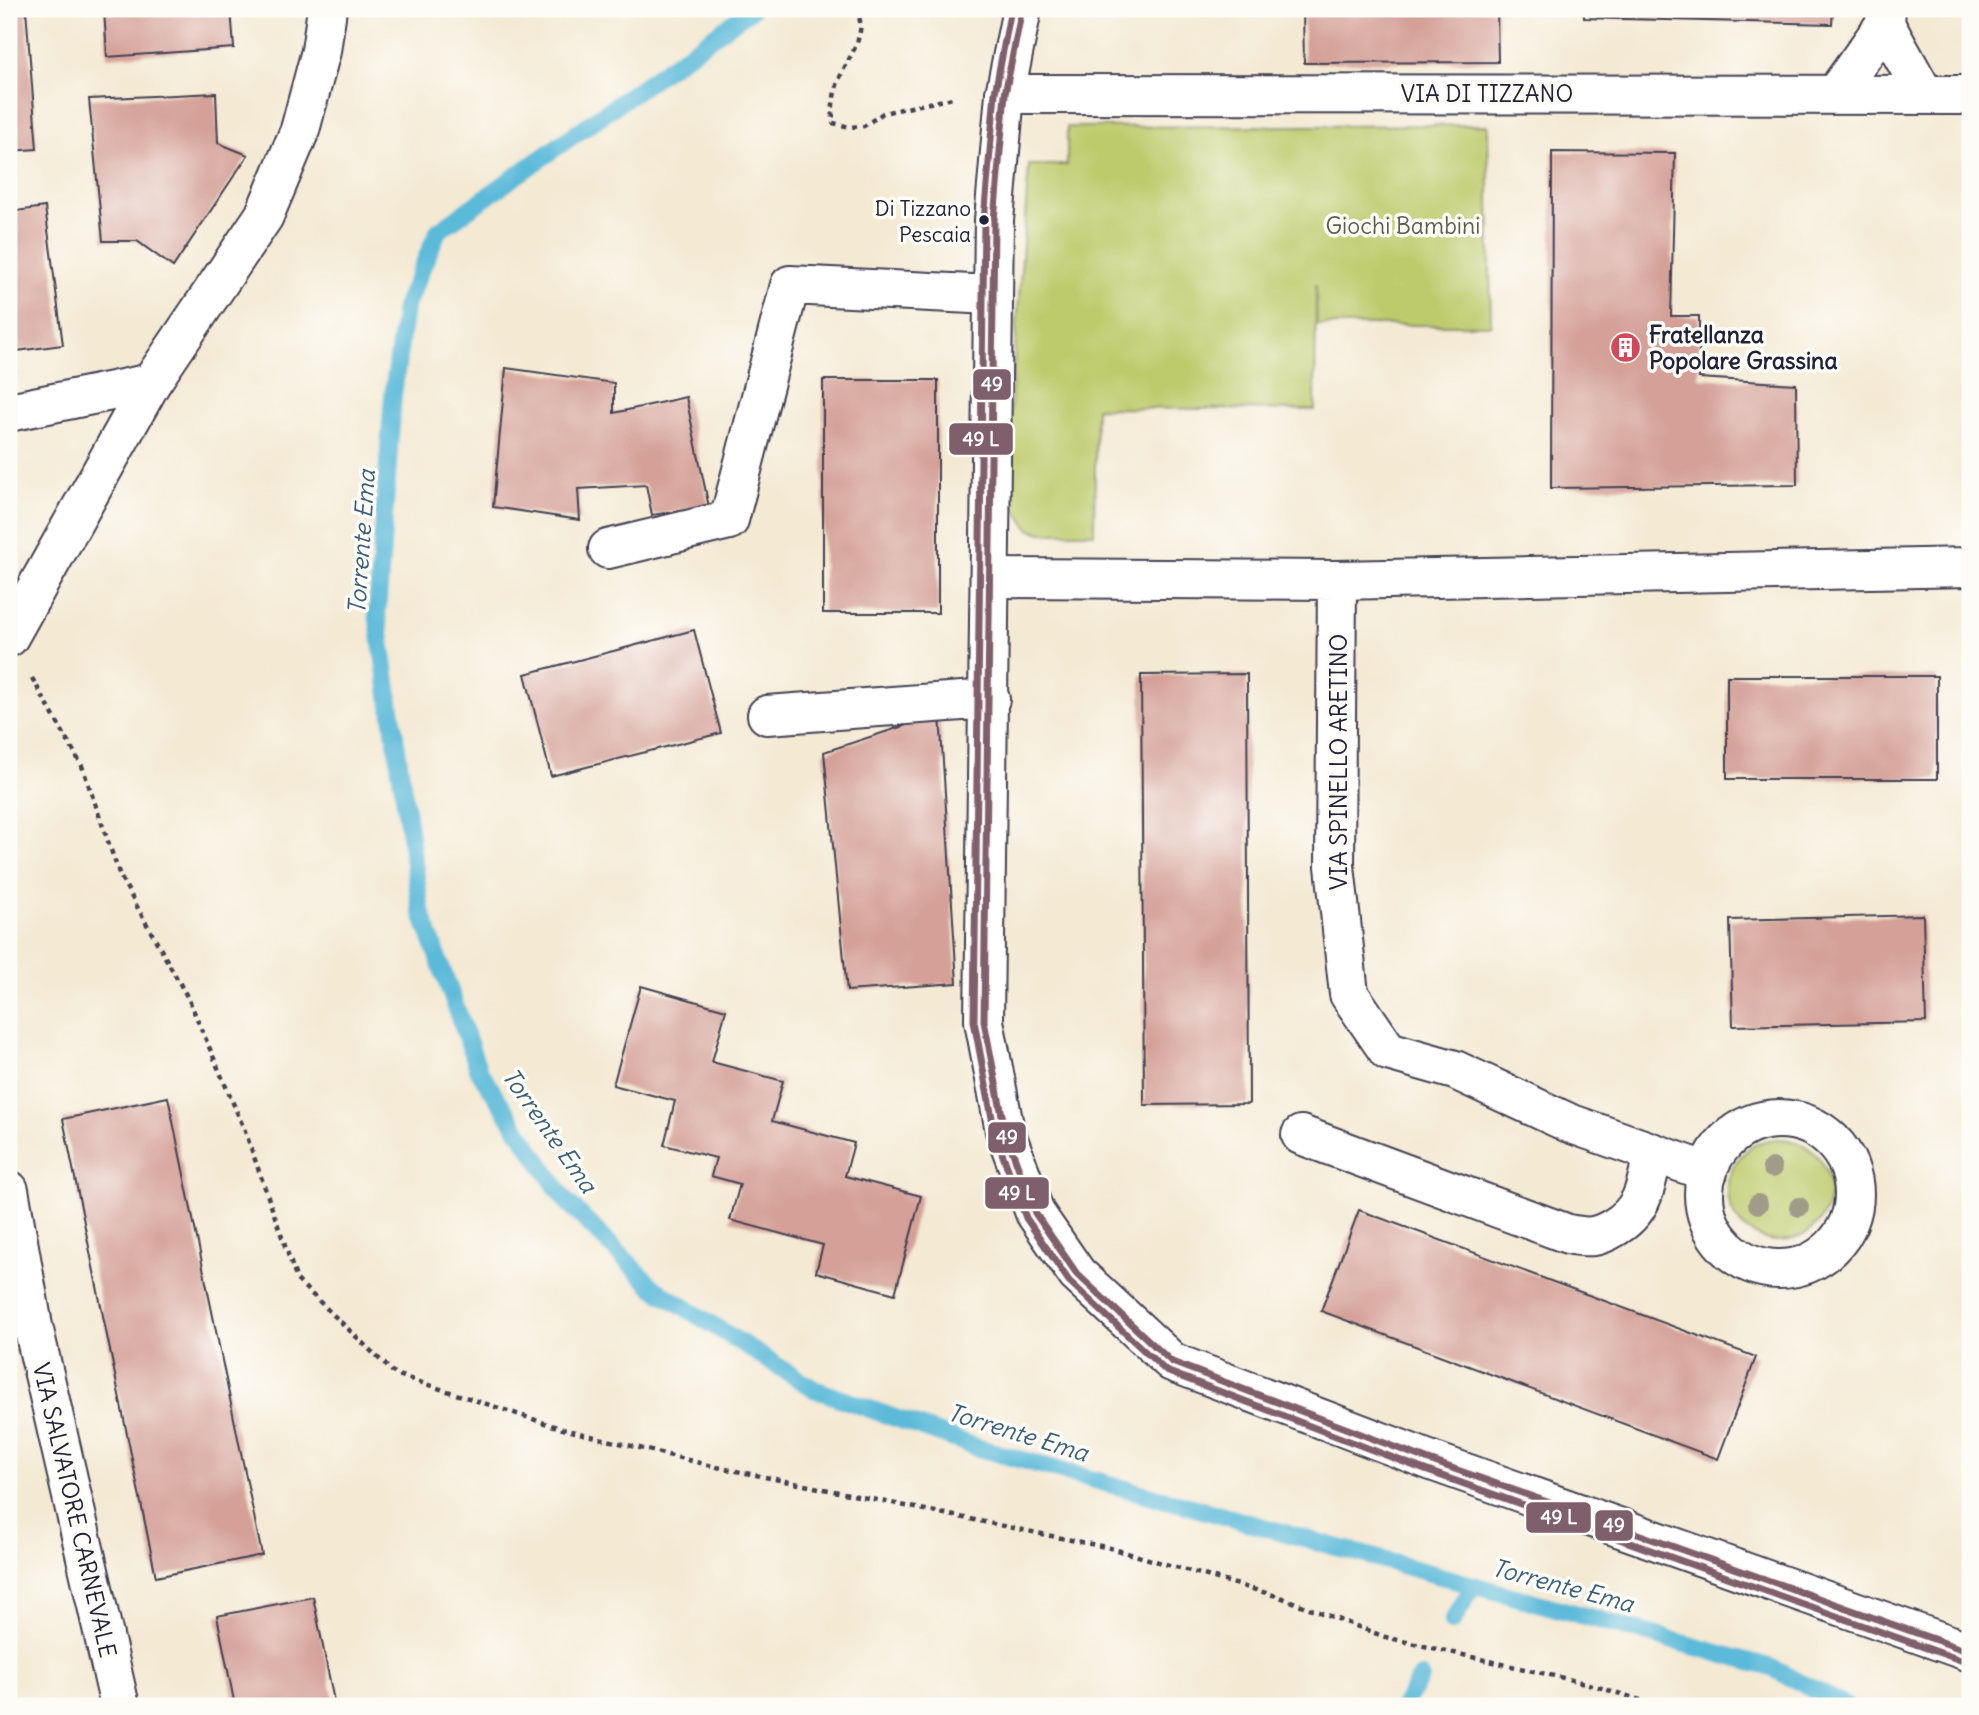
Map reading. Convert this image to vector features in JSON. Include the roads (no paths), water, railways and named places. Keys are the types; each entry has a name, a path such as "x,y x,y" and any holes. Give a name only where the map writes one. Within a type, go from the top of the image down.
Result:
{"street":[{"path":"9,637 151,383 264,216 300,130 321,51 327,9"},
{"path":"1022,9 1005,94 995,209 984,1021 1005,1131 1035,1213 1077,1274 1172,1362 1429,1460 1970,1652"},
{"path":"1836,93 1885,16"},
{"path":"1885,16 1924,94"},
{"name":"VIA DI TIZZANO","path":"1005,94 1970,95"},
{"path":"608,549 729,520 790,285 992,295"},
{"path":"9,412 151,383"},
{"path":"990,578 1337,580 1970,567"},
{"name":"VIA SPINELLO ARETINO","path":"1337,580 1335,866 1349,994 1388,1051 1455,1070 1569,1122 1708,1172"},
{"path":"767,715 990,699"},
{"path":"1301,1135 1568,1234 1585,1237 1601,1235 1635,1212 1644,1192 1653,1153"},
{"name":"VIA SALVATORE CARNEVALE","path":"9,1190 33,1326 120,1706"}],"waterway":[{"name":"Torrente Ema","path":"752,9 438,231 405,307 393,395 377,614 421,911 479,1071 565,1200 654,1288 814,1389 979,1448 1772,1668 1846,1706"},
{"path":"1452,1622 1474,1585"},
{"path":"1403,1706 1421,1677"}],"place":[{"name":"Di Tizzano Pescaia","path":"984,220"},
{"name":"Fratellanza Popolare Grassina","path":"1626,347"}],"park label":[{"name":"Giochi Bambini","path":"1403,225"}]}
